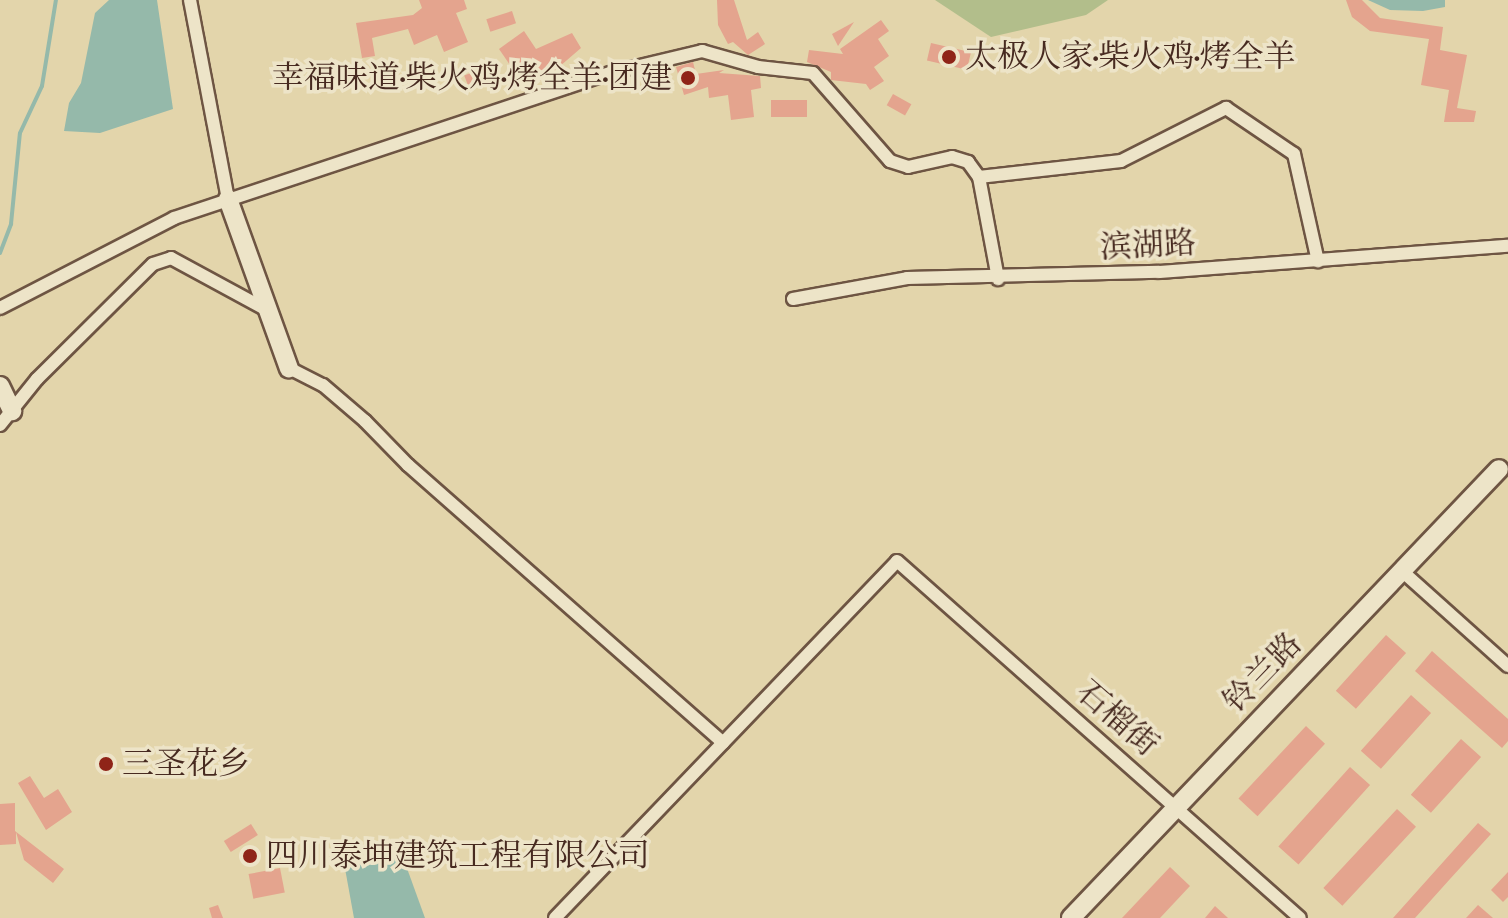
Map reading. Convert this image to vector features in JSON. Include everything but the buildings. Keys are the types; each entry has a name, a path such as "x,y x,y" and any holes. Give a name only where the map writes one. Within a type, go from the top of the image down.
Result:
{"street":[{"path":"190,0 228,199 265,309 289,368 323,385 365,421 723,743 555,918"},
{"path":"0,308 174,218 610,73 702,51 758,67 813,73 890,161 908,167 952,157 968,162 979,177 998,279"},
{"path":"979,177 1121,161 1226,108 1294,154 1318,261"},
{"name":"滨湖路","path":"793,299 907,278 998,279 1318,261 1508,246"},
{"path":"6,418 153,264 171,258 265,309"},
{"path":"0,386 6,418"},
{"name":"铃兰路","path":"1071,918 1499,469"},
{"name":"石榴街","path":"723,743 897,561 1300,918"},
{"path":"1402,571 1508,666"}],"green space":[{"path":"935,0 1108,0 1086,15 991,37"}],"shaded area":[{"path":"109,0 157,0 173,109 100,133 64,131 69,103 81,83 95,13"},
{"path":"1368,0 1445,0 1445,7 1423,11 1390,10"},
{"path":"400,849 425,918 354,918 344,863"}],"waterway":[{"path":"0,253 11,224 20,133 42,86 56,0"}],"place":[{"name":"太极人家·柴火鸡·烤全羊","path":"949,57"},
{"name":"幸福味道·柴火鸡·烤全羊·团建","path":"688,78"},
{"name":"三圣花乡","path":"106,764"},
{"name":"四川泰坤建筑工程有限公司","path":"250,856"}]}
